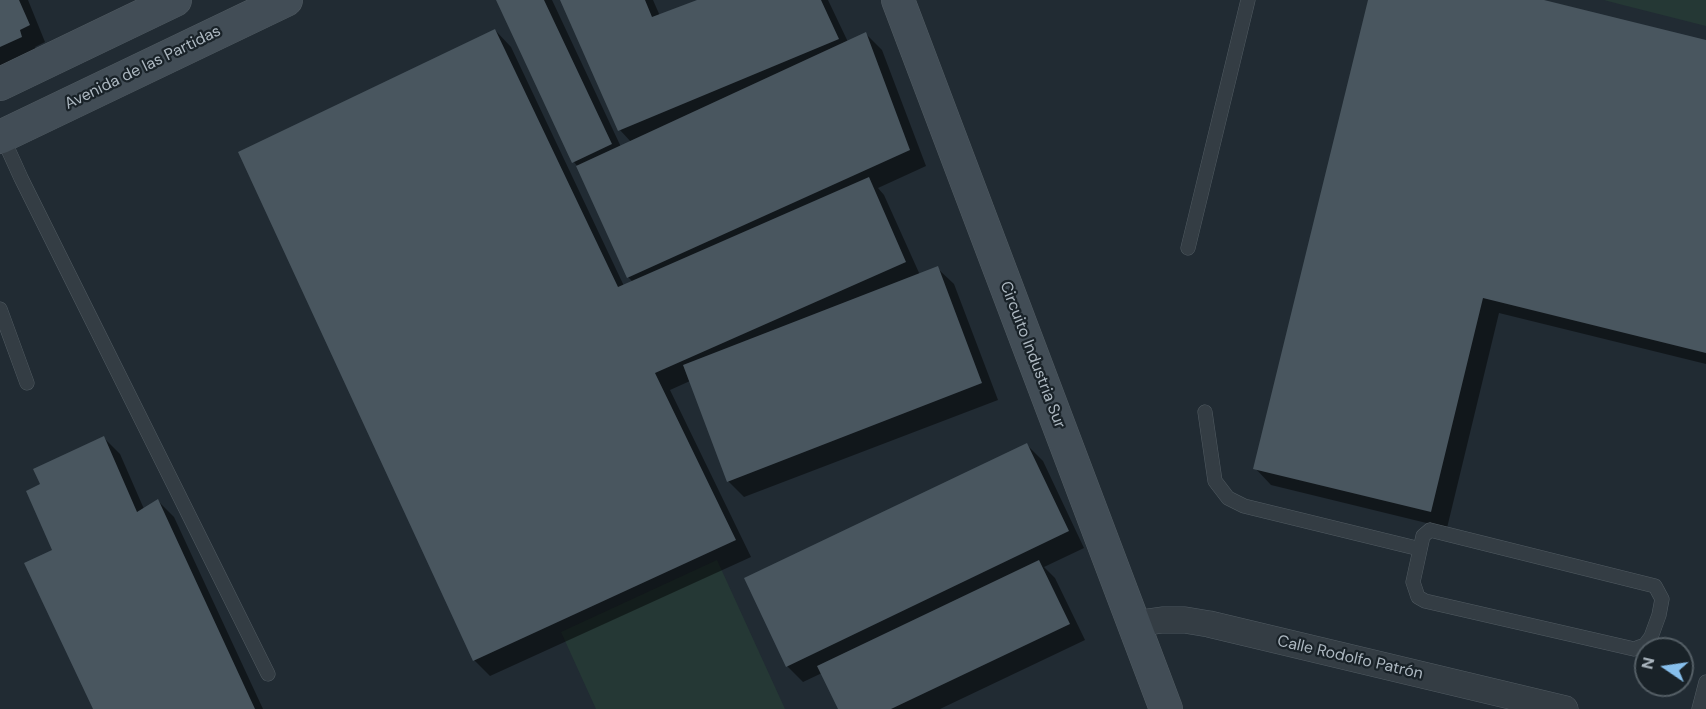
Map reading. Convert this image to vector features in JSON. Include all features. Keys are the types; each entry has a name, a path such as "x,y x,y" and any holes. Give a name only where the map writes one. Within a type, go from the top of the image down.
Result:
{"main road":[{"path":"0,84 176,0"},
{"name":"Avenida de las Partidas","path":"1,136 286,0"},
{"name":"Circuito Industria Sur","path":"898,0 1166,709"}],"street":[{"name":"Calle Rodolfo Patrón","path":"1134,624 1162,620 1185,620 1209,624 1565,709"}],"lane":[{"path":"1188,248 1248,0"},
{"path":"1,136 268,675"},
{"path":"0,309 27,383"},
{"path":"1205,412 1215,481 1228,498 1244,506 1420,549"},
{"path":"1430,530 1434,530 1647,582 1655,586 1662,599 1659,615 1646,645 1634,649 1425,601 1418,597 1413,582 1420,549 1423,536 1430,530"},
{"path":"1699,709 1705,685"}],"green space":[{"path":"1604,0 1706,0 1706,26 1619,4"},
{"path":"717,560 785,709 596,709 561,632"}],"building":[{"path":"0,0 19,0 30,25 20,30 22,37 0,47"},
{"path":"496,0 544,0 612,144 572,163"},
{"path":"560,0 645,0 652,17 697,0 821,0 839,39 618,131"},
{"path":"1368,0 1544,0 1706,40 1706,353 1483,298 1431,512 1253,469"},
{"path":"495,29 618,287 869,177 906,262 655,373 736,540 473,661 238,152"},
{"path":"866,32 910,150 627,278 576,166"},
{"path":"938,266 982,383 727,482 683,365"},
{"path":"104,436 137,512 158,499 255,709 93,709 24,563 52,550 26,491 40,484 33,469"},
{"path":"1027,443 1069,531 786,667 744,578"},
{"path":"1039,560 1070,624 891,709 838,709 817,666"}]}
